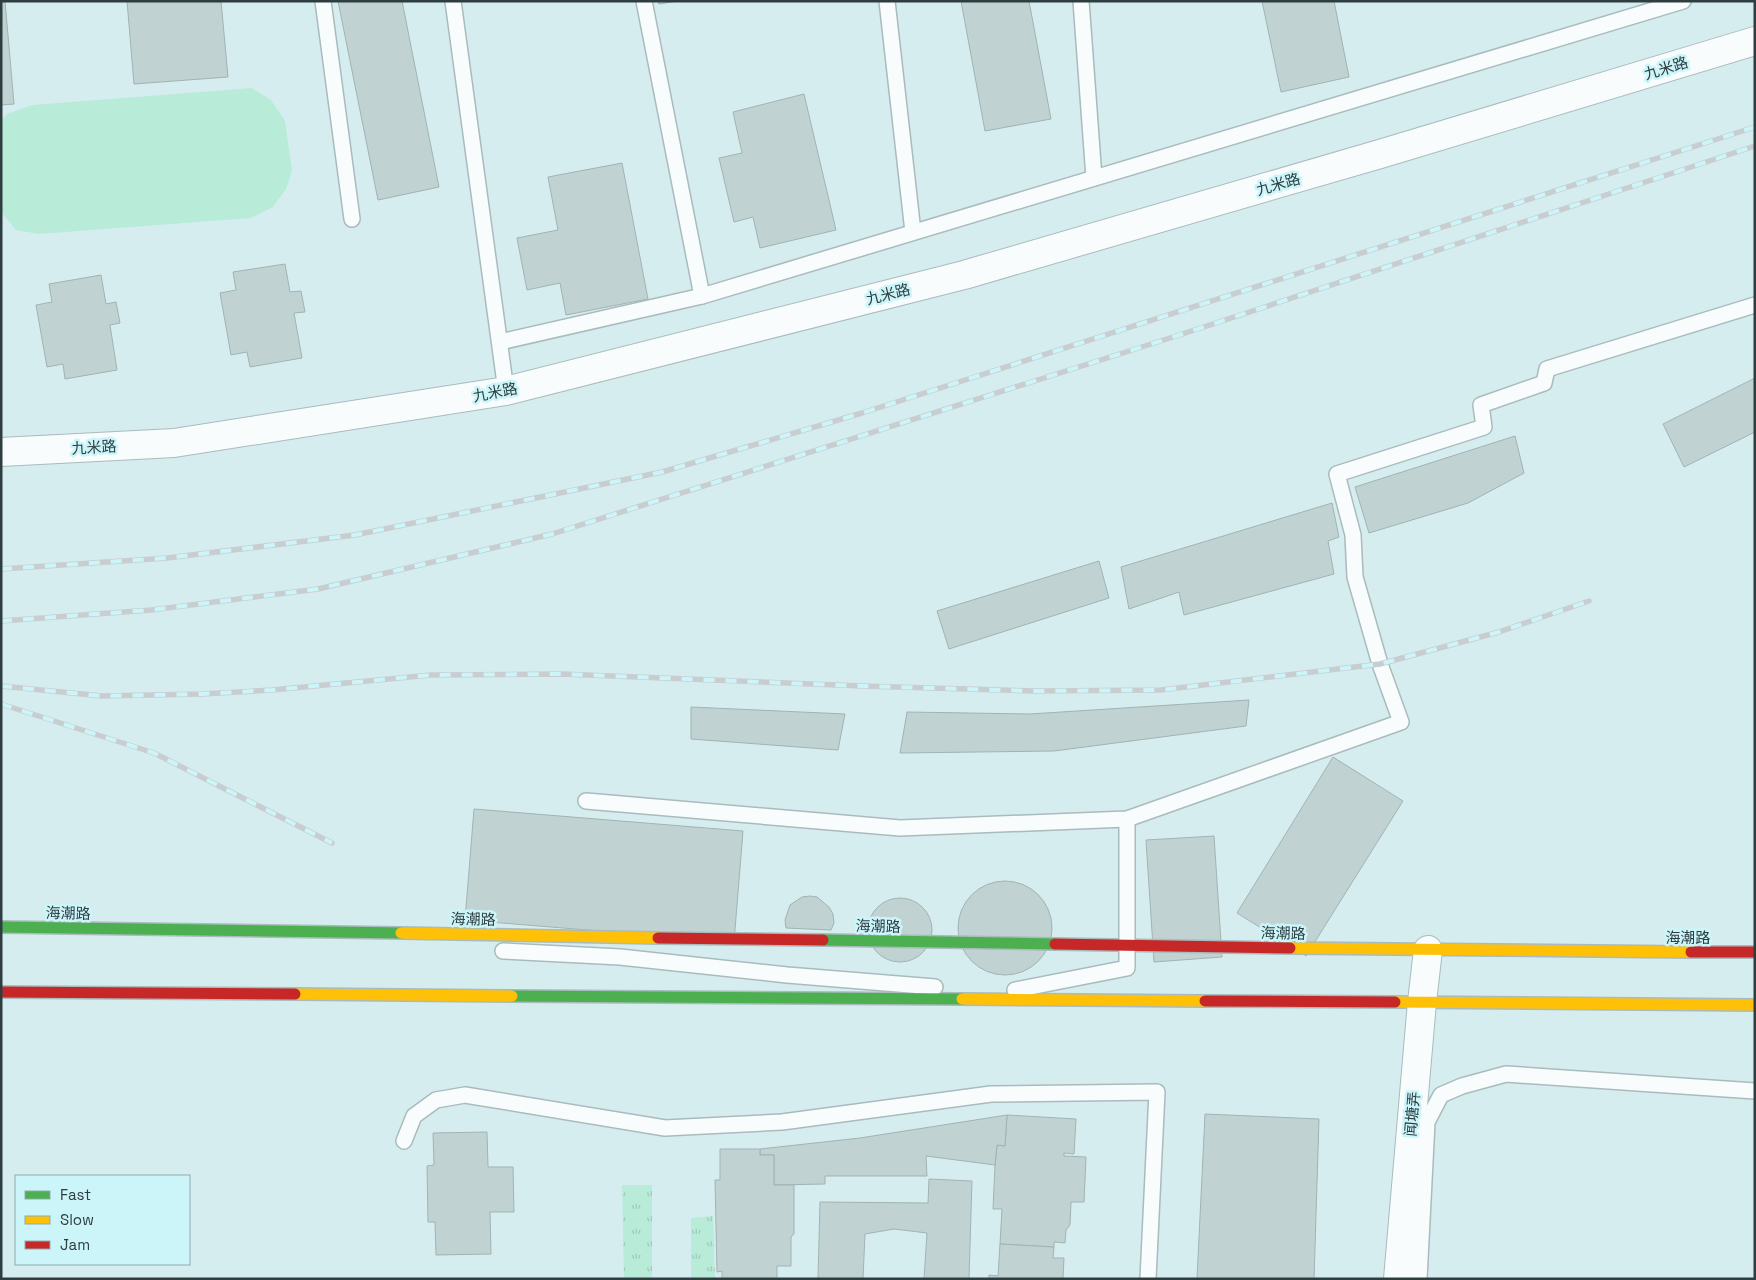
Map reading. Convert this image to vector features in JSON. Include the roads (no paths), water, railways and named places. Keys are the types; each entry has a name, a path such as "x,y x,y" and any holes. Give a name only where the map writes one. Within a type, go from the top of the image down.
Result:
{"street":[{"name":"九米路","path":"1,452 174,443 506,391 964,275 1370,157 1755,41"},
{"name":"海潮路","path":"1,927 1428,950 1755,952"},
{"name":"闻塘弄","path":"1398,1279 1428,950"},
{"path":"1,992 1755,1005"}],"lane":[{"path":"323,1 352,219"},
{"path":"452,1 506,391"},
{"path":"644,1 702,296"},
{"path":"887,1 913,232"},
{"path":"1081,1 1094,178"},
{"path":"500,342 702,296 1094,178 1642,7 1683,1"},
{"path":"586,801 900,828 1128,819 1401,722 1380,664 1355,577 1353,535 1338,474 1484,427 1481,405 1544,383 1548,369 1755,305"},
{"path":"503,951 620,957 786,975 1003,992 1127,968 1128,819"},
{"path":"1419,1279 1427,1122 1441,1095 1462,1086 1506,1074 1755,1091"},
{"path":"404,1140 414,1116 436,1100 465,1094 664,1128 782,1122 991,1094 1157,1092 1148,1279"}],"railway":[{"path":"1,569 167,558 355,535 662,472 862,413 1755,127"},
{"path":"1,621 151,610 318,589 552,534 1170,338 1755,146"},
{"path":"1,686 102,696 202,694 272,690 431,675 561,674 1034,691 1161,690 1380,664 1499,632 1589,601"},
{"path":"1,704 154,753 332,843"}]}
